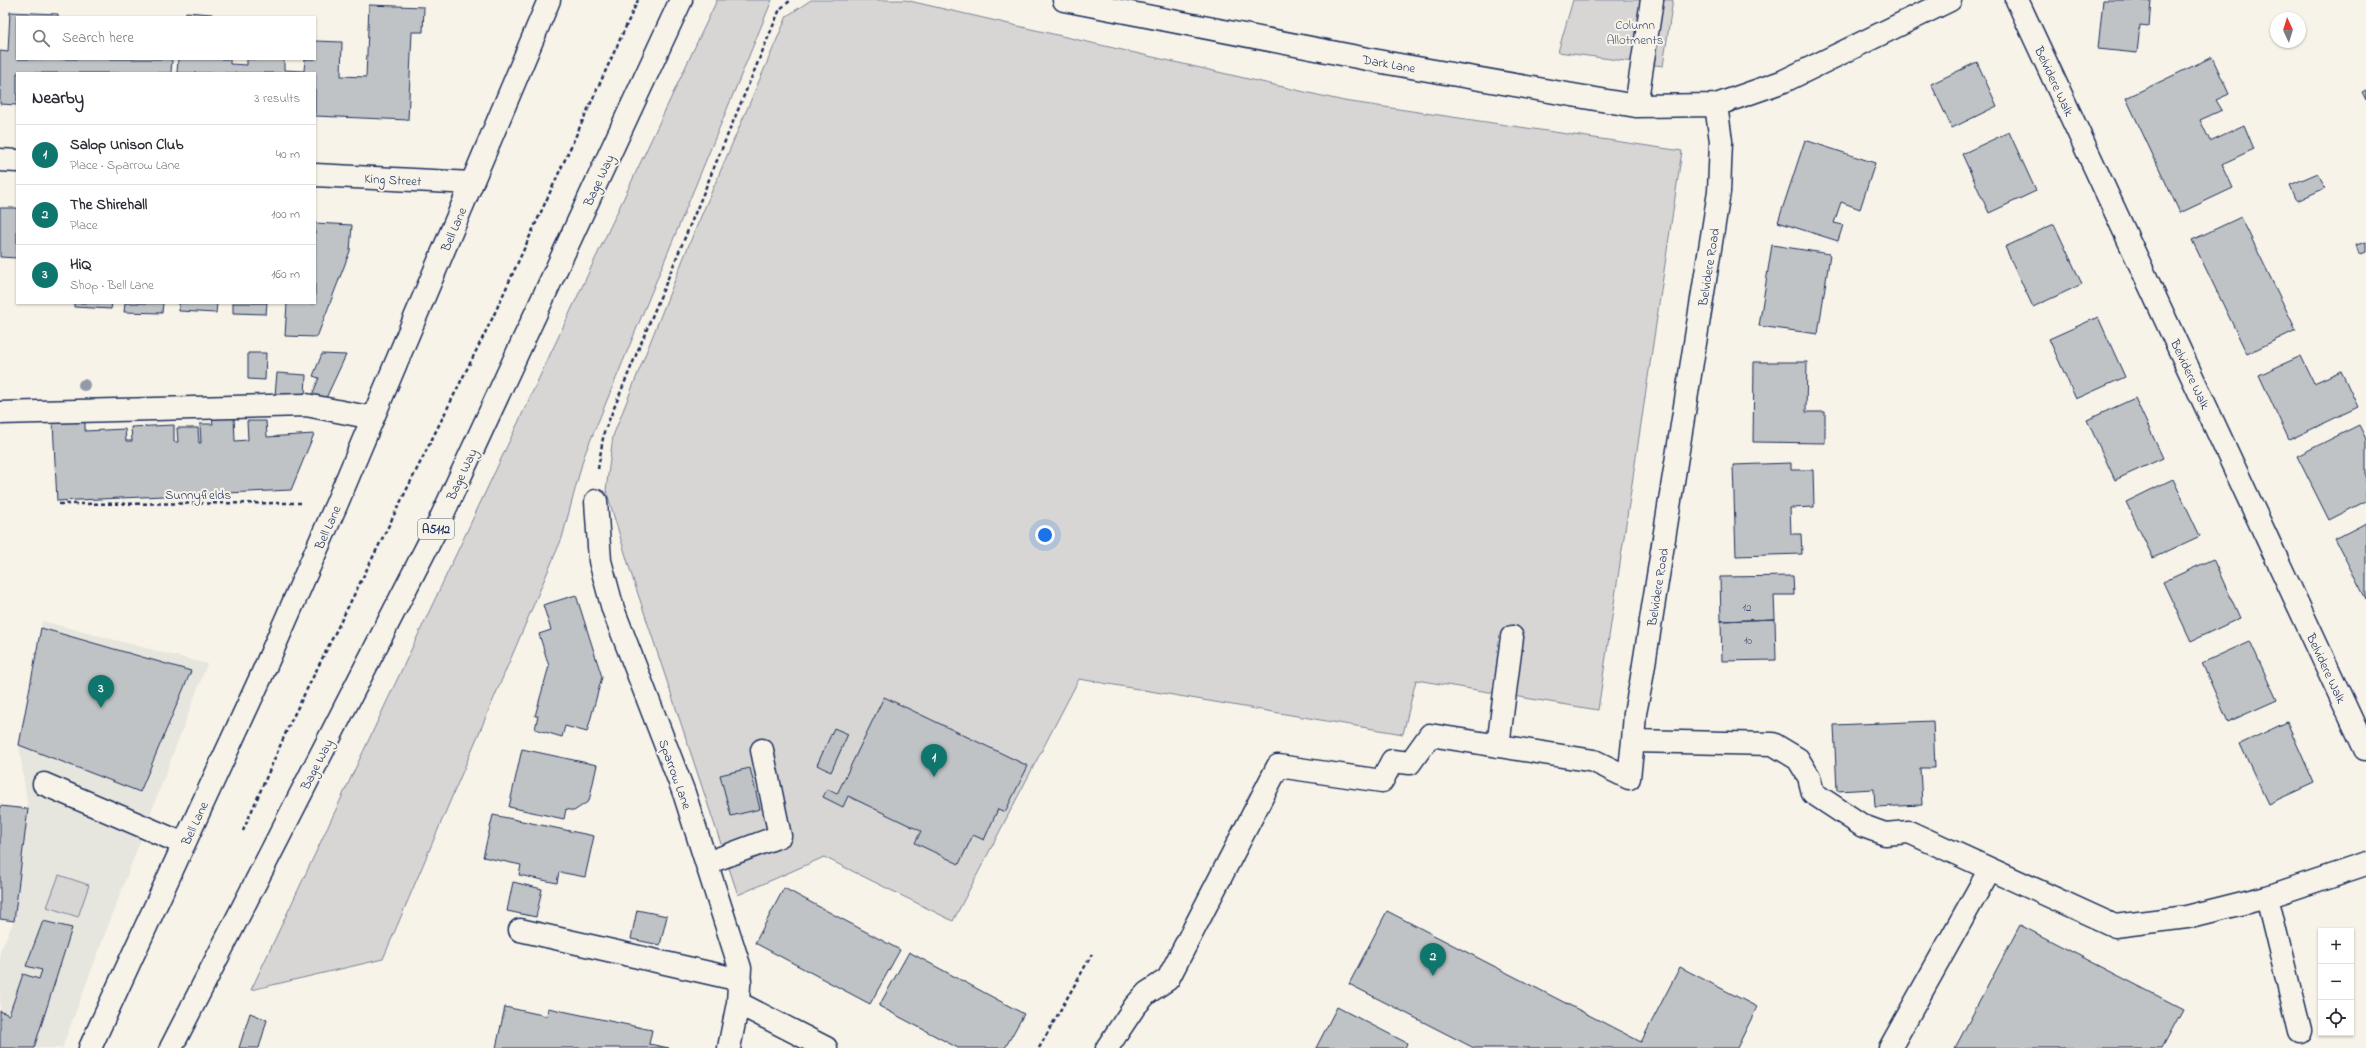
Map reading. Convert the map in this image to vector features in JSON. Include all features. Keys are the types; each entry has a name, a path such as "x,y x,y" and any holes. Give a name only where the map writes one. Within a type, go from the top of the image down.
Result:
{"street":[{"name":"Bell Lane","path":"90,1048 260,679 337,503 549,0"},
{"name":"Bage Way","path":"171,1048 434,533 682,0"},
{"name":"Dark Lane","path":"1064,0 1388,63 1636,106 1716,105"},
{"path":"1636,106 1652,0"},
{"path":"1716,105 1784,80 1950,0"},
{"name":"Belvidere Walk","path":"2017,0 2365,749"},
{"name":"Belvidere Road","path":"1498,746 1594,761 1629,778 1635,714 1642,683 1720,192 1721,142 1716,105"},
{"path":"0,160 16,161"},
{"name":"King Street","path":"316,176 472,183"},
{"path":"0,414 306,405 373,418"},
{"name":"Sparrow Lane","path":"596,502 600,561 613,609 684,793 738,961 740,980 738,1003 729,1048"},
{"path":"1107,1048 1135,1006 1147,993 1168,979 1278,766 1382,781 1392,761 1410,763 1430,735 1498,746 1512,637"},
{"path":"1633,741 1773,744 1798,759 1809,777 1813,793 1863,826 1886,834 1909,832 2114,926 2187,917 2267,897 2366,864"},
{"path":"707,863 780,836 762,750"},
{"path":"44,784 184,844"},
{"path":"1890,1048 1990,869"},
{"path":"2267,897 2300,1032"},
{"path":"520,930 740,980"},
{"path":"738,1003 826,1048"}],"path":[{"path":"240,839 290,723 492,319 638,0"},
{"path":"596,502 598,469 604,432 780,9 791,0"},
{"name":"Sunnyfields","path":"59,504 337,503"},
{"path":"1039,1048 1092,954"}],"shaded area":[{"path":"42,621 207,664 62,1048 0,1048 0,951 14,921 28,809 19,745"}],"green space":[{"path":"717,0 772,0 584,456 562,538 383,959 251,990"},
{"path":"811,0 905,0 1344,101 1682,151 1598,710 1416,680 1403,734 1079,679 953,921 824,857 738,895 632,576 606,490 613,436 690,242 787,16"},
{"name":"Column Allotments","path":"1573,0 1673,0 1663,66 1558,52"},
{"path":"59,875 89,885 78,917 47,907"}],"building":[{"path":"2103,0 2151,0 2149,26 2140,25 2137,53 2098,49"},
{"path":"369,5 424,7 423,32 412,32 408,120 316,116 316,72 177,72 178,60 230,60 230,64 247,65 247,60 284,60 284,70 304,71 305,60 316,60 316,41 342,42 341,76 366,77"},
{"path":"10,12 58,14 58,16 16,16 16,60 172,60 171,72 16,72 16,105 0,104 0,51 8,52"},
{"path":"186,12 212,14 212,16 185,16"},
{"path":"2212,57 2229,94 2216,100 2222,110 2200,120 2210,141 2244,125 2254,149 2222,164 2233,188 2180,213 2126,98"},
{"path":"1977,62 1997,106 1952,128 1931,84"},
{"path":"2366,90 2366,100 2362,92"},
{"path":"2009,132 2036,191 1989,213 1962,154"},
{"path":"1805,140 1875,163 1860,209 1841,202 1834,223 1843,225 1838,241 1778,222"},
{"path":"2318,173 2325,188 2297,201 2290,185"},
{"path":"0,208 16,208 16,258 0,257"},
{"path":"2241,217 2296,330 2247,354 2192,240"},
{"path":"316,223 352,225 350,251 317,337 285,336 287,304 316,304"},
{"path":"2054,224 2082,284 2033,307 2005,247"},
{"path":"2366,242 2366,252 2359,254 2356,245"},
{"path":"1772,245 1830,254 1818,334 1759,326"},
{"path":"74,304 112,304 111,309 74,307"},
{"path":"125,304 163,304 162,313 124,312"},
{"path":"179,304 217,304 216,313 179,311"},
{"path":"233,304 267,304 266,314 233,313"},
{"path":"2098,317 2125,377 2076,399 2049,339"},
{"path":"248,353 266,353 265,380 248,379"},
{"path":"322,354 346,355 326,398 311,398 319,378 313,376"},
{"path":"2301,356 2314,383 2341,371 2358,407 2289,440 2259,375"},
{"path":"1754,362 1807,362 1806,412 1825,412 1825,443 1753,442"},
{"path":"277,373 306,375 305,396 275,395"},
{"path":"2135,398 2163,458 2115,480 2087,420"},
{"path":"234,416 235,441 248,440 247,421 266,421 267,437 314,434 291,490 57,501 53,423 85,422 85,431 125,429 126,441 132,441 131,427 174,425 174,442 178,442 177,428 198,428 199,443 201,443 200,424 213,424 212,417"},
{"path":"2359,425 2366,439 2366,501 2329,520 2297,456"},
{"path":"1791,463 1791,470 1813,470 1814,507 1790,508 1791,534 1801,534 1802,554 1736,556 1733,465"},
{"path":"2173,479 2200,536 2153,558 2126,502"},
{"path":"2366,523 2366,599 2335,539"},
{"path":"2213,559 2240,618 2191,641 2163,582"},
{"path":"1793,576 1794,595 1774,595 1775,619 1721,621 1720,577"},
{"path":"576,595 602,677 587,732 565,726 562,737 535,729 538,716 535,716 549,666 539,634 551,630 543,605"},
{"path":"1775,619 1776,660 1722,661 1721,621"},
{"path":"41,628 191,671 140,792 19,745"},
{"path":"2250,641 2277,700 2228,722 2202,663"},
{"path":"884,697 1028,766 1005,812 998,809 984,840 973,835 959,864 915,843 921,831 848,796 843,807 823,797 827,789 837,794"},
{"path":"1933,721 1935,768 1920,768 1922,805 1875,807 1874,789 1837,791 1834,725"},
{"path":"2287,722 2314,783 2268,804 2240,744"},
{"path":"834,728 848,734 831,772 817,765"},
{"path":"522,749 597,765 589,801 574,811 566,809 564,819 509,807"},
{"path":"750,768 760,809 731,816 720,775"},
{"path":"0,806 28,809 14,921 0,919"},
{"path":"493,815 594,836 585,877 559,872 557,883 519,875 521,865 483,857"},
{"path":"513,882 542,889 536,917 507,911"},
{"path":"784,888 900,950 870,1004 755,943"},
{"path":"637,910 667,916 660,945 631,939"},
{"path":"1387,911 1641,1042 1680,967 1757,1007 1737,1048 1474,1048 1349,984"},
{"path":"43,921 72,928 34,1048 0,1048 0,1011 9,1015 23,974 39,979 42,970 26,966"},
{"path":"2020,925 2183,1009 2162,1048 1955,1048"},
{"path":"909,952 1024,1014 1005,1048 958,1048 879,1006"},
{"path":"505,1007 547,1016 548,1008 652,1030 649,1044 669,1048 496,1048"},
{"path":"1337,1007 1407,1043 1405,1048 1316,1048"},
{"path":"250,1013 267,1020 259,1048 239,1048"}],"place":[{"name":"HiQ","path":"101,708"},
{"name":"Salop Unison Club","path":"934,777"},
{"name":"The Shirehall","path":"1433,976"}]}
